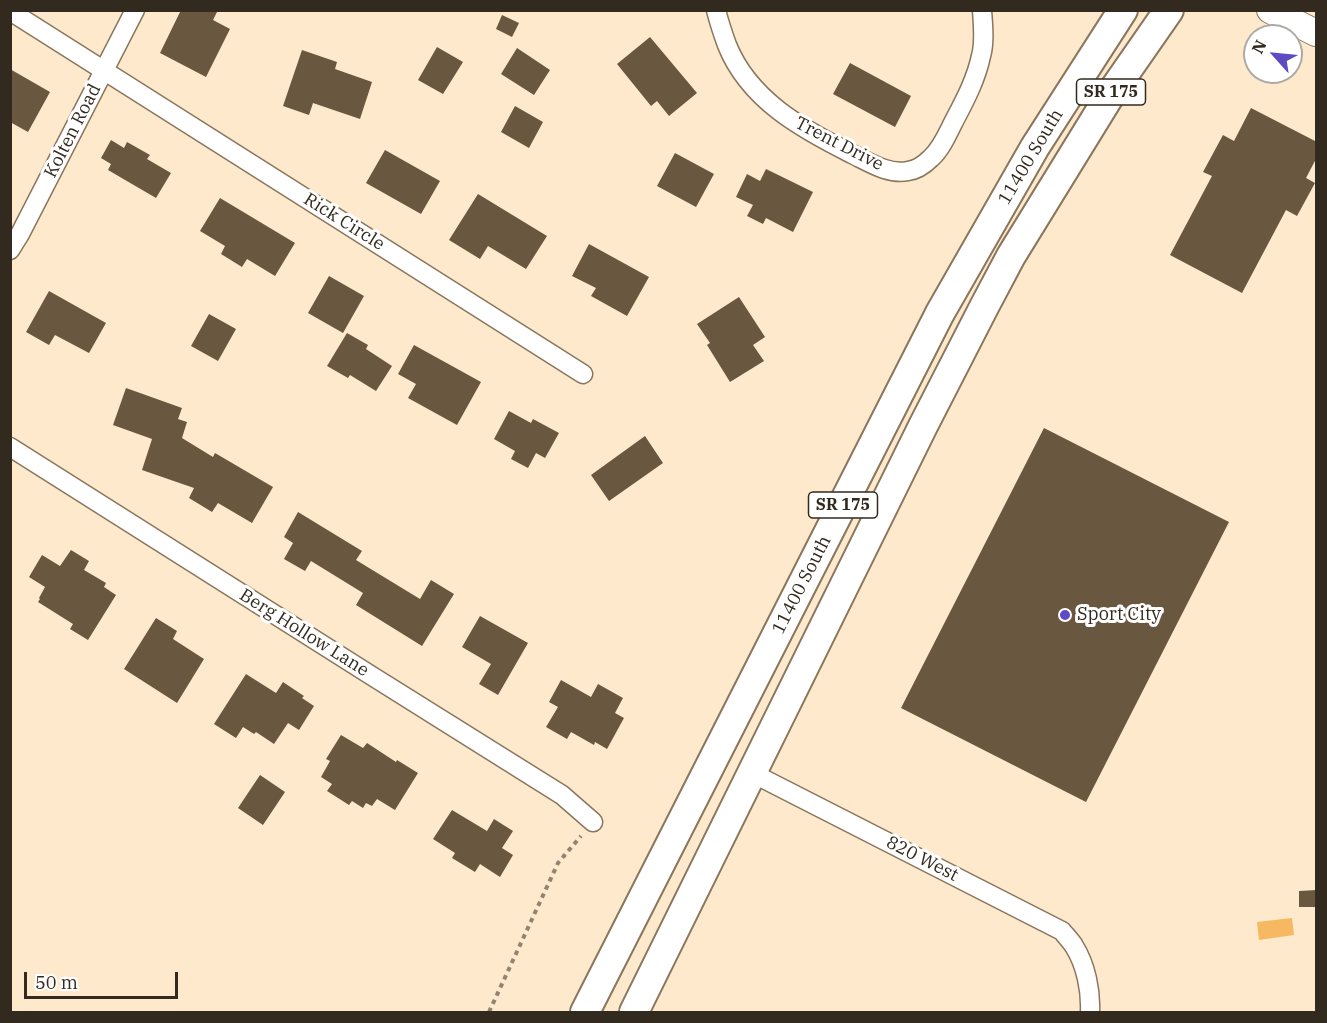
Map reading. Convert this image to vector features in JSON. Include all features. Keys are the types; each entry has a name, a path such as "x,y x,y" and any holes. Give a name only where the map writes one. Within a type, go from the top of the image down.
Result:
{"main road":[{"name":"11400 South","path":"585,1012 940,313 1035,147 1123,10"},
{"name":"11400 South","path":"634,1012 923,426 1011,256 1112,92 1169,10"}],"street":[{"name":"Kolten Road","path":"10,250 135,10"},
{"name":"Trent Drive","path":"716,10 728,47 739,67 755,89 775,109 801,127 882,168 908,171 921,167 942,145 968,93 982,54 982,10"},
{"path":"1270,10 1317,33"},
{"name":"Rick Circle","path":"10,11 584,374"},
{"name":"Berg Hollow Lane","path":"10,447 562,795 593,822"},
{"name":"820 West","path":"752,773 1062,931 1074,946 1086,972 1090,1012"}],"path":[{"path":"489,1012 558,863 593,822"}],"shaded area":[{"path":"1292,918 1294,935 1259,940 1257,922"}],"building":[{"path":"181,10 218,10 213,20 230,29 206,77 160,53"},
{"path":"502,15 519,23 512,37 496,29"},
{"path":"650,37 697,93 669,116 657,101 651,106 617,64"},
{"path":"437,47 463,62 443,94 418,80"},
{"path":"517,48 550,70 534,95 501,74"},
{"path":"302,50 337,62 335,69 372,82 360,119 313,103 309,115 283,106"},
{"path":"850,63 911,96 895,127 833,94"},
{"path":"10,69 50,92 28,132 10,122"},
{"path":"515,106 543,122 529,148 501,132"},
{"path":"1251,108 1317,142 1317,157 1306,178 1315,183 1297,216 1286,210 1242,293 1170,255 1212,176 1203,172 1223,135 1234,141"},
{"path":"111,140 124,148 127,142 150,155 147,159 171,173 156,198 108,170 111,164 101,158"},
{"path":"385,150 440,181 421,214 366,183"},
{"path":"675,153 714,174 696,207 657,186"},
{"path":"766,169 813,192 793,232 766,218 763,224 747,216 753,205 736,197 747,174 760,181"},
{"path":"478,194 547,236 526,269 488,246 480,259 449,240"},
{"path":"220,198 295,243 275,276 247,259 242,267 221,254 225,246 200,231"},
{"path":"589,244 649,277 627,316 591,296 596,288 572,276"},
{"path":"329,276 364,296 343,333 308,313"},
{"path":"49,291 106,323 89,353 55,335 49,345 26,332"},
{"path":"739,297 765,337 753,345 764,361 730,382 707,345 710,343 697,324"},
{"path":"209,314 236,329 218,361 191,346"},
{"path":"347,333 368,345 366,349 392,366 376,391 350,375 348,378 327,366"},
{"path":"414,345 481,382 457,425 408,398 416,384 398,374"},
{"path":"126,388 182,408 178,419 187,422 182,438 213,457 215,453 273,487 252,523 218,503 212,512 189,498 194,488 142,470 152,439 113,425"},
{"path":"509,411 531,423 533,419 559,433 545,458 536,453 528,468 511,459 515,451 494,439"},
{"name":"Sport City","path":"1044,428 1229,522 1086,802 901,708"},
{"path":"645,436 663,463 609,501 591,475"},
{"path":"298,512 362,551 356,560 420,599 431,580 454,594 422,646 356,605 363,593 311,561 305,571 284,559 293,543 284,537"},
{"path":"71,550 89,561 84,570 106,583 104,587 116,595 88,640 70,629 73,624 38,602 45,587 29,577 42,555 60,566"},
{"path":"480,616 528,643 498,695 479,684 491,664 462,647"},
{"path":"156,618 177,631 173,639 204,659 177,703 124,669"},
{"path":"246,674 276,693 283,682 314,706 299,730 288,723 274,744 256,732 254,734 243,727 236,738 214,724"},
{"path":"561,680 591,697 598,684 623,698 615,713 624,718 607,749 595,742 594,745 571,732 567,739 546,727 558,707 549,702"},
{"path":"341,735 363,748 367,743 418,773 395,810 377,799 372,806 366,803 363,808 352,801 349,805 327,791 332,784 321,777 330,761 326,759"},
{"path":"260,775 285,792 263,825 238,808"},
{"path":"452,810 487,831 494,819 513,831 502,848 513,855 500,877 480,864 475,872 452,858 455,853 433,839"},
{"path":"1317,890 1317,907 1299,907 1299,891"}],"place":[{"name":"Sport City","path":"1065,615"}]}
